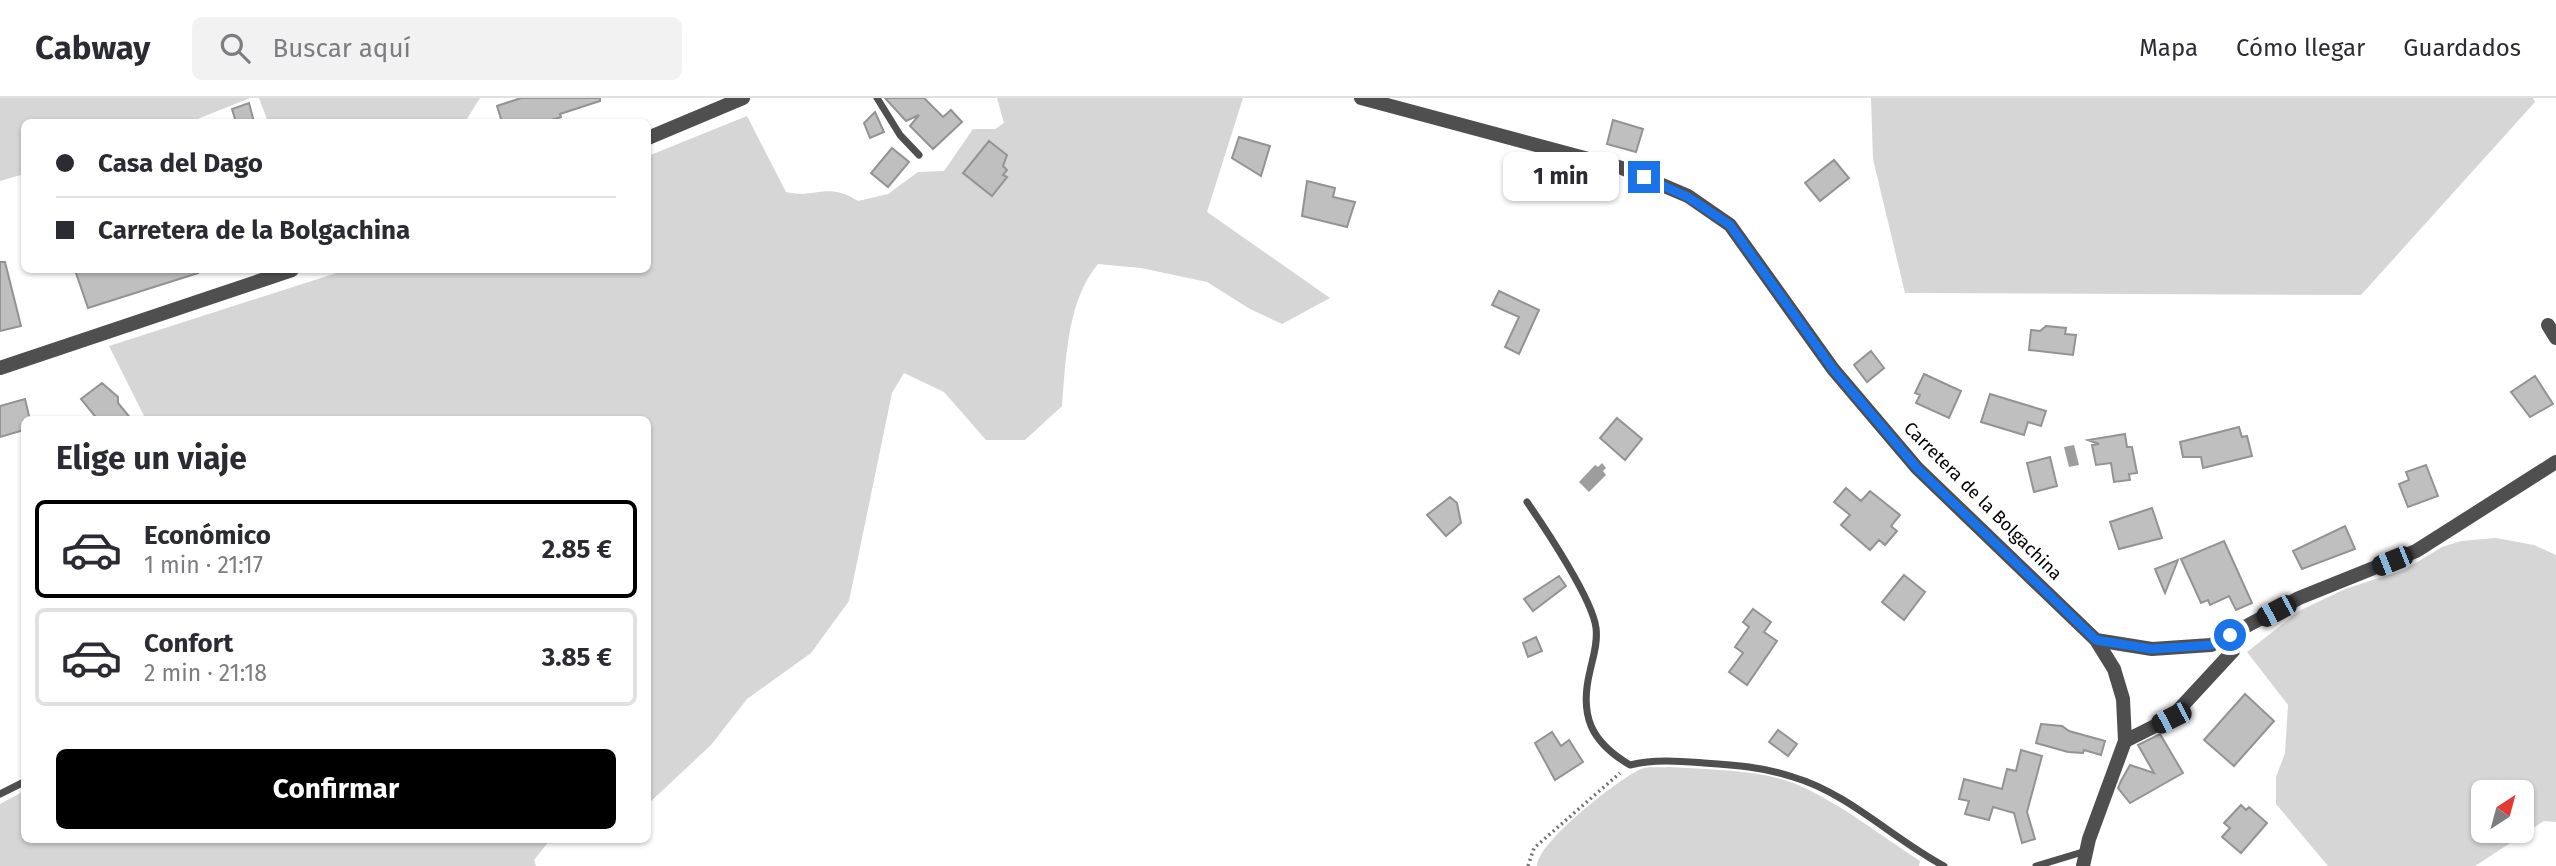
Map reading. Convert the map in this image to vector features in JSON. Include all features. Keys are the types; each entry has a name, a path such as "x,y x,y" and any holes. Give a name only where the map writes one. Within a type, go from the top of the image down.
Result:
{"street":[{"path":"651,137 743,98"},
{"name":"Carretera de la Bolgachina","path":"1361,98 1622,168 1688,197 1730,225 1833,369 1917,468 2096,640 2115,669 2123,699 2125,741"},
{"path":"0,368 283,273"},
{"path":"2096,640 2152,649 2211,645 2299,598 2416,551 2556,461"},
{"path":"2083,866 2125,741 2171,718 2233,651 2230,635"}],"lane":[{"path":"877,98 900,135 919,155"},
{"path":"1527,502 1551,537 1597,627 1596,648 1589,675 1588,722 1599,744 1630,765 1651,760 1741,765 1795,777 1822,789 1909,847 1944,866"},
{"path":"0,794 21,784"},
{"path":"2036,866 2087,851"}],"path":[{"path":"1528,866 1534,848 1630,765"}],"shaded area":[{"path":"0,98 250,98 198,119 21,119 21,175 0,181"},
{"path":"259,98 480,98 467,119 267,119"},
{"path":"997,98 1243,98 1207,212 1330,298 1282,324 1250,309 1207,282 1141,268 1098,264 1080,295 1074,313 1067,350 1062,406 1025,440 986,440 944,392 904,373 892,393 849,601 811,653 747,699 711,745 651,801 651,416 144,416 109,346 337,273 651,273 651,155 747,116 786,192 838,192 858,201 888,194 918,172 944,171 973,129 995,129 1004,123"},
{"path":"1871,98 2533,98 2535,102 2361,295 1905,293 1873,159"},
{"path":"2074,445 2079,465 2069,467 2064,447"},
{"path":"1602,463 1606,468 1603,471 1606,475 1589,492 1579,482 1595,465 1598,467"},
{"path":"2496,538 2534,545 2556,555 2556,822 2544,821 2534,828 2534,780 2471,780 2471,844 2509,844 2475,866 2328,866 2276,804 2276,777 2285,753 2288,705 2247,652 2299,611 2345,589 2404,570 2442,547 2461,541"},
{"path":"1668,767 1766,775 1796,784 1859,820 1920,861 1919,866 1537,866 1550,843 1598,798 1641,769"},
{"path":"21,793 21,843 548,843 534,860 536,866 0,866 0,804"}],"building":[{"path":"521,98 600,98 600,101 560,114 561,117 555,119 501,119 497,106"},
{"path":"885,98 924,98 943,117 951,110 962,122 933,149 910,126 919,115 906,121"},
{"path":"249,103 253,119 235,119 232,109"},
{"path":"875,112 884,132 870,138 864,123"},
{"path":"1613,120 1643,129 1636,152 1607,144"},
{"path":"1239,137 1270,146 1261,176 1232,158"},
{"path":"989,141 1007,155 1003,166 1007,170 1003,175 1007,177 992,196 963,173"},
{"path":"892,148 909,162 888,187 871,173"},
{"path":"1834,160 1849,178 1820,201 1805,183"},
{"path":"1307,181 1335,188 1333,197 1355,202 1347,227 1302,216"},
{"path":"0,262 5,262 21,326 0,331"},
{"path":"76,273 198,273 88,308"},
{"path":"1499,291 1539,310 1519,354 1505,347 1519,317 1492,305"},
{"path":"2046,326 2066,328 2065,334 2076,335 2073,355 2029,350 2031,330 2040,331"},
{"path":"1871,351 1884,368 1867,382 1854,365"},
{"path":"1924,374 1961,391 1949,418 1916,403 1920,395 1915,393"},
{"path":"2535,376 2553,404 2530,417 2511,392"},
{"path":"102,383 118,397 118,403 129,416 95,416 81,399"},
{"path":"1990,394 2046,411 2041,426 2028,422 2024,435 1981,422"},
{"path":"25,399 29,416 21,416 21,431 0,437 0,406"},
{"path":"1617,418 1642,439 1625,460 1600,438"},
{"path":"2239,427 2242,437 2247,436 2252,456 2203,468 2201,457 2183,457 2180,442"},
{"path":"2125,434 2127,447 2132,447 2137,473 2129,474 2130,480 2114,482 2111,463 2096,465 2092,445 2099,444 2088,440"},
{"path":"2050,457 2057,486 2034,492 2027,463"},
{"path":"2426,465 2438,496 2408,507 2399,484 2409,480 2406,472"},
{"path":"1846,488 1861,501 1870,491 1900,515 1891,526 1897,531 1885,545 1879,540 1870,550 1841,525 1850,515 1834,502"},
{"path":"1450,497 1457,503 1461,523 1446,536 1427,515"},
{"path":"2152,508 2162,538 2119,549 2110,522"},
{"path":"2345,526 2355,549 2302,569 2293,551"},
{"path":"2224,541 2252,603 2236,610 2229,596 2210,605 2208,600 2201,603 2181,559"},
{"path":"2178,560 2165,593 2155,569"},
{"path":"1904,575 1925,592 1904,620 1882,602"},
{"path":"1559,576 1566,586 1533,611 1524,599"},
{"path":"1753,609 1771,622 1764,632 1777,641 1747,685 1729,672 1743,653 1735,647 1749,627 1743,622"},
{"path":"1536,637 1542,651 1528,657 1523,643"},
{"path":"2245,694 2274,721 2234,766 2204,740"},
{"path":"2041,724 2062,726 2069,731 2105,741 2101,755 2084,750 2083,753 2068,752 2036,743"},
{"path":"1778,730 1797,744 1788,756 1769,742"},
{"path":"1552,732 1561,746 1569,740 1583,762 1555,780 1535,743"},
{"path":"2160,734 2183,773 2130,803 2118,788 2121,781 2130,765 2154,773 2138,745"},
{"path":"2021,750 2042,756 2027,812 2035,839 2022,843 2014,813 1993,807 1989,820 1965,814 1969,801 1959,799 1964,779 2002,789 2007,769 2016,771"},
{"path":"2241,805 2246,810 2249,807 2267,823 2241,853 2222,837 2230,828 2224,823"}],"route":[{"path":"1644,177 1688,197 1730,225 1833,369 1917,468 2096,640 2152,649 2211,645 2230,635"}]}
